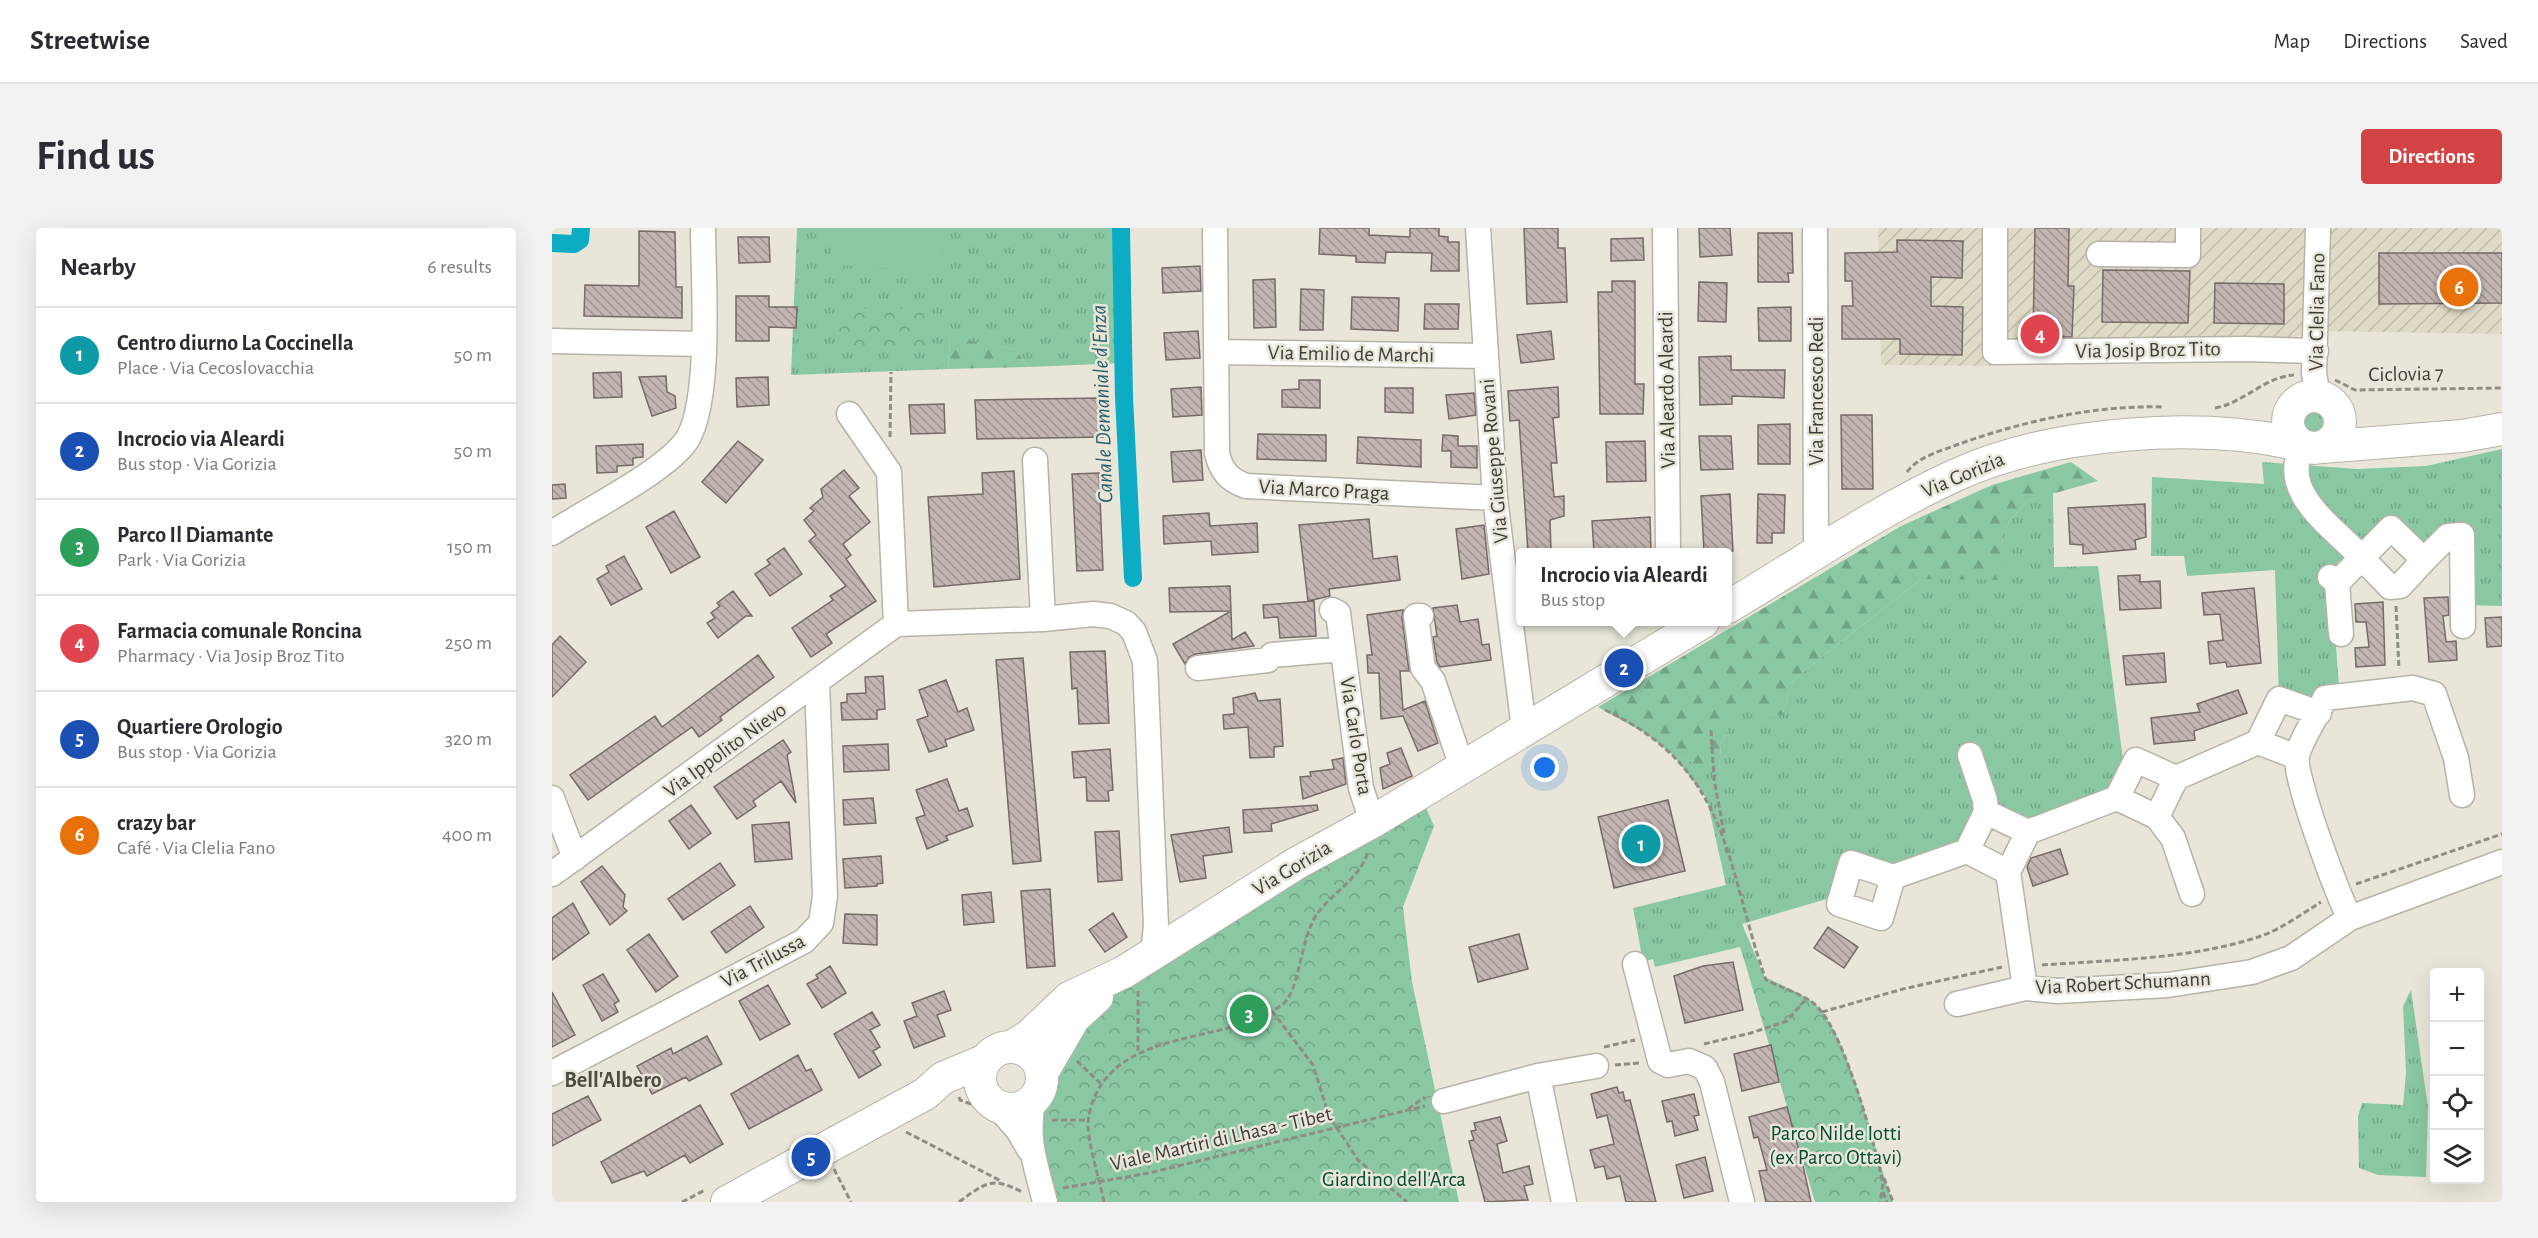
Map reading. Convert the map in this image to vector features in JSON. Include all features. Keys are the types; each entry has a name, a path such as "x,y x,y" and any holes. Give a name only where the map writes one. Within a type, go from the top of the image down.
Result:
{"main road":[{"name":"Via Gorizia","path":"2228,433 2316,387 2362,433 2377,439 2400,441"},
{"path":"2316,387 2340,416 2339,432 2329,444 2308,446 2290,433 2288,425 2291,410 2316,387"},
{"name":"Via Gorizia","path":"1732,605 1940,483 2008,455 2064,443 2126,435 2228,433 2268,437 2308,446 2400,441 2502,429"},
{"name":"Via Gorizia","path":"727,1202 925,1094 943,1078 999,1054 1029,1036 1069,998 1137,963 1297,863 1366,825 1578,696 1669,631 1686,626"},
{"name":"Via Gorizia","path":"1038,1086 1054,1048 1074,1018 1137,963"},
{"path":"1025,1050 1033,1056 1038,1086 1016,1108 991,1099 980,1074 999,1054 1025,1050"},
{"name":"Via Gorizia","path":"925,1094 958,1091 991,1099"}],"street":[{"path":"552,533 667,462 686,442 700,403 703,344 703,228"},
{"name":"Via Marco Praga","path":"1215,228 1217,453 1220,465 1235,483 1246,486 1495,498"},
{"name":"Via Giuseppe Rovani","path":"1478,228 1495,498 1524,729"},
{"name":"Via Aleardo Aleardi","path":"1665,228 1668,548"},
{"name":"Via Francesco Redi","path":"1815,228 1816,554"},
{"name":"Via Josip Broz Tito","path":"1995,228 1995,352 2246,349 2316,387"},
{"path":"2099,254 2188,255 2188,228"},
{"name":"Via Clelia Fano","path":"2316,387 2318,228"},
{"path":"552,341 703,344"},
{"name":"Via Emilio de Marchi","path":"1217,352 1485,356"},
{"path":"849,414 889,472 896,624 1043,619 1093,614 1110,616 1126,623 1134,632 1142,650 1156,926 1137,963"},
{"path":"2308,446 2298,456 2296,470 2301,495 2390,587 2400,586 2448,536 2462,535 2463,626"},
{"path":"1035,460 1043,619"},
{"path":"2341,634 2334,580 2362,557 2391,528 2424,560"},
{"name":"Via Carlo Porta","path":"1332,610 1338,613 1366,825"},
{"path":"1421,616 1416,616 1423,668 1433,681 1462,767"},
{"name":"Via Ippolito Nievo","path":"552,874 896,624"},
{"name":"Via Carlo Porta","path":"1198,668 1268,660 1272,655 1343,649"},
{"name":"Via Trilussa","path":"552,1073 804,941 821,923 825,896 817,683"},
{"path":"2350,918 2337,893 2301,784 2296,757 2325,698 2413,688 2434,694 2456,758 2462,795"},
{"path":"2157,817 2176,778 2258,742 2279,699 2319,713"},
{"path":"2258,742 2296,757"},
{"path":"1893,876 1967,851 1986,812 1985,800 1970,755"},
{"path":"1967,851 2008,872 2028,832 2117,798 2136,760 2176,778"},
{"path":"552,798 574,858"},
{"path":"2117,798 2157,817 2173,838 2192,894"},
{"path":"1986,812 2028,832"},
{"name":"Via Robert Schumann","path":"1957,1004 2024,977 2058,991 2168,985 2252,972 2291,958 2350,918 2502,862"},
{"name":"Via Robert Schumann","path":"2008,872 2024,977"},
{"path":"1635,964 1660,1061 1668,1065 1689,1061 1705,1068 1712,1082 1742,1202"},
{"path":"1444,1101 1538,1076 1596,1066"},
{"path":"1538,1076 1564,1202"},
{"path":"1030,1151 1029,1126 1038,1086"},
{"path":"991,1099 1018,1130 1030,1151 1044,1197"}],"path":[{"path":"889,472 891,372"},
{"name":"Ciclovia 7","path":"2316,387 2331,377 2355,390 2502,388"},
{"path":"2395,587 2401,689"},
{"path":"1578,696 1645,733 1674,756 1707,799 1727,850"},
{"path":"1711,730 1714,779 1727,850 1753,944 1766,980 1812,1002 1822,1012 1846,1059 1893,1202"},
{"path":"1104,1202 1088,1125 1090,1106 1107,1077 1120,1063 1138,1053 1249,1022 1283,1005 1291,996 1301,950 1318,912 1360,868 1368,853 1366,825"},
{"path":"1822,1012 1997,968 2024,977 2225,945 2262,936 2337,893 2502,834"},
{"path":"1137,963 1140,1032 1138,1053"},
{"path":"1272,1011 1313,1065 1321,1095 1335,1127 1358,1160 1407,1202"},
{"path":"1596,1066 1660,1061"},
{"name":"Viale Martiri di Lhasa - Tibet","path":"903,1131 1028,1196 1044,1197 1405,1112"},
{"path":"836,1143 847,1162 833,1170 851,1202"},
{"path":"1880,1168 1882,1190 1880,1202"},
{"path":"959,1202 981,1186 1003,1182"},
{"path":"1882,1190 1887,1202"}],"shaded area":[{"path":"1878,228 2502,228 2502,334 2317,331 2255,349 1995,352 1991,366 1881,365"}],"green space":[{"path":"797,228 1121,228 1123,363 1029,367 1015,349 950,338 948,369 791,375"},
{"path":"832,228 943,228 941,271 831,265"},
{"path":"839,309 926,309 926,348 839,348"},
{"path":"950,337 1015,349 1029,367 948,369"},
{"path":"2311,409 2327,413 2332,421 2329,432 2310,438 2299,431 2296,425 2303,412"},
{"path":"2502,449 2502,606 2463,605 2462,535 2424,560 2391,528 2331,578 2339,687 2325,698 2279,699 2275,570 2187,576 2184,556 2151,556 2152,477 2264,484 2262,462 2357,469 2426,466"},
{"path":"2071,462 2098,481 2027,501 2002,531 2005,580 1921,579 1794,679 1782,716 1738,707 1721,744 1719,772 1674,756 1645,733 1598,707 1901,526 1992,485"},
{"path":"2053,493 2054,567 2098,566 2123,760 2109,790 2033,821 1985,800 1967,851 1893,877 1851,863 1830,898 1742,924 1766,980 1746,966 1740,947 1655,967 1653,959 1643,962 1633,908 1726,885 1707,799 1674,756 1719,771 1721,744 1738,706 1782,716 1794,679 1921,579 2004,579 2002,531 2027,501"},
{"name":"Giardino dell'Arca","path":"1426,808 1434,826 1403,907 1412,982 1459,1202 1050,1202 1029,1045 1294,879"},
{"name":"Parco Nilde Iotti (ex Parco Ottavi)","path":"1746,966 1808,998 1827,1018 1850,1067 1893,1202 1815,1202"},
{"path":"2411,990 2428,1107 2426,1177 2378,1175 2359,1168 2358,1116 2362,1103 2403,1105 2406,1073 2403,1006"}],"building":[{"path":"1320,228 1369,228 1369,235 1410,237 1410,228 1439,228 1439,236 1448,237 1448,242 1459,242 1459,271 1431,271 1432,253 1386,252 1385,263 1356,262 1356,256 1319,254"},
{"path":"1524,228 1558,228 1558,248 1565,248 1567,302 1527,304"},
{"path":"1699,228 1730,228 1732,255 1700,257"},
{"path":"2035,228 2069,228 2068,286 2074,286 2072,337 2033,337"},
{"path":"639,231 675,232 676,287 682,287 682,318 584,316 585,285 639,286"},
{"path":"1758,233 1792,233 1793,273 1788,273 1789,282 1758,282"},
{"path":"738,237 769,237 770,262 739,263"},
{"path":"1643,238 1644,260 1611,261 1611,239"},
{"path":"1897,240 1963,241 1962,278 1931,277 1931,306 1963,307 1962,355 1900,354 1900,339 1842,339 1842,306 1853,306 1852,281 1845,281 1845,253 1897,252"},
{"path":"2379,253 2502,253 2502,303 2379,304"},
{"path":"1200,266 1201,291 1163,293 1162,268"},
{"path":"2103,270 2190,271 2188,323 2102,322"},
{"path":"1275,279 1276,327 1254,328 1253,280"},
{"path":"1612,281 1635,281 1635,384 1644,384 1643,414 1600,414 1598,292 1612,292"},
{"path":"1699,282 1727,283 1726,322 1698,321"},
{"path":"2215,283 2284,284 2284,324 2214,323"},
{"path":"1301,289 1324,290 1323,330 1300,330"},
{"path":"736,296 769,296 769,307 797,307 796,328 769,327 769,341 736,341"},
{"path":"1352,297 1399,298 1398,331 1351,329"},
{"path":"1425,304 1459,304 1458,329 1424,329"},
{"path":"1791,307 1791,341 1759,341 1758,308"},
{"path":"1198,331 1200,358 1166,360 1164,333"},
{"path":"1551,331 1554,359 1521,363 1517,335"},
{"path":"1731,356 1731,370 1785,370 1784,398 1732,396 1732,404 1700,405 1699,357"},
{"path":"621,372 622,397 594,398 593,373"},
{"path":"666,376 667,392 675,396 676,408 652,416 639,377"},
{"path":"768,377 769,405 737,407 736,378"},
{"path":"1299,380 1320,380 1320,408 1282,407 1282,390 1299,389"},
{"path":"1201,387 1202,415 1173,417 1171,389"},
{"path":"1558,387 1559,417 1553,418 1557,463 1551,463 1554,497 1564,496 1564,516 1550,520 1551,548 1528,548 1519,420 1510,421 1508,391"},
{"path":"1385,388 1413,388 1413,413 1385,412"},
{"path":"1474,393 1476,415 1449,419 1446,395"},
{"path":"1103,398 1103,437 977,439 975,400"},
{"path":"944,404 945,433 911,434 909,405"},
{"path":"1841,415 1872,415 1873,489 1842,489"},
{"path":"1790,424 1790,464 1758,464 1758,425"},
{"path":"1258,434 1326,435 1326,461 1257,459"},
{"path":"1443,435 1458,436 1458,446 1477,446 1477,468 1451,467 1451,451 1442,451"},
{"path":"1699,436 1731,436 1733,469 1701,470"},
{"path":"1358,437 1421,440 1421,467 1357,463"},
{"path":"738,441 763,460 726,503 702,482"},
{"path":"1645,441 1646,481 1607,482 1606,442"},
{"path":"643,444 643,457 633,458 633,465 617,466 617,472 597,473 596,446"},
{"path":"1201,450 1203,480 1173,482 1171,452"},
{"path":"844,470 859,488 849,496 870,522 843,544 851,555 846,559 876,601 826,634 832,643 811,657 792,628 833,600 830,596 846,586 809,541 816,535 804,520 814,511 810,508 823,497 821,489"},
{"path":"1014,471 1020,579 934,587 928,497 983,494 982,473"},
{"path":"1099,473 1103,570 1077,571 1072,474"},
{"path":"565,484 566,498 552,499 552,485"},
{"path":"1730,494 1733,551 1732,548 1704,548 1701,496"},
{"path":"1758,494 1785,495 1784,533 1772,533 1772,543 1757,543"},
{"path":"2145,504 2146,537 2135,540 2136,549 2083,554 2083,545 2070,544 2068,508"},
{"path":"674,511 700,557 671,573 646,527"},
{"path":"1209,513 1210,526 1257,523 1258,552 1212,555 1211,541 1164,544 1163,516"},
{"path":"1650,517 1651,548 1594,548 1592,521"},
{"path":"1369,519 1373,559 1397,556 1400,580 1329,589 1330,596 1308,601 1299,525"},
{"path":"1484,525 1489,574 1462,579 1456,529"},
{"path":"784,548 802,574 770,596 755,574 770,564 767,560"},
{"path":"624,556 642,589 611,605 597,579 609,572 606,566"},
{"path":"2140,575 2140,582 2160,581 2161,608 2120,610 2118,576"},
{"path":"1230,586 1231,611 1170,612 1169,588"},
{"path":"2254,588 2261,663 2227,667 2226,662 2210,664 2208,642 2223,640 2220,614 2204,615 2202,593"},
{"path":"733,591 752,616 746,616 718,638 707,623 715,618 711,613 720,606 717,603"},
{"path":"2448,597 2449,615 2443,616 2446,642 2456,641 2457,660 2429,662 2424,598"},
{"path":"1314,601 1316,636 1280,638 1278,617 1264,618 1263,605"},
{"path":"2383,602 2385,665 2356,667 2355,648 2369,647 2366,622 2356,622 2355,604"},
{"path":"1457,605 1460,622 1478,619 1482,645 1489,644 1491,660 1440,667 1433,637 1437,636 1433,608"},
{"path":"1403,610 1409,671 1400,671 1403,710 1425,701 1438,743 1418,751 1403,716 1381,719 1379,673 1368,673 1367,655 1372,655 1367,615"},
{"path":"1231,611 1232,640 1245,632 1254,646 1196,654 1189,657 1185,664 1173,644"},
{"path":"2502,617 2502,646 2487,647 2485,618"},
{"path":"560,636 586,662 552,697 552,645"},
{"path":"1105,651 1109,723 1079,724 1077,688 1072,689 1070,652"},
{"path":"2164,653 2166,682 2126,685 2123,656"},
{"path":"758,655 774,677 720,717 722,720 699,737 692,727 588,800 570,775 655,716 662,727"},
{"path":"1023,658 1041,861 1013,864 996,660"},
{"path":"883,676 885,709 877,710 877,719 842,720 841,703 847,702 847,694 866,693 865,677"},
{"path":"946,680 958,712 967,708 974,730 945,740 947,746 929,752 917,720 928,716 919,690"},
{"path":"2238,690 2247,713 2194,731 2195,740 2154,744 2151,718 2200,712 2197,704"},
{"path":"1255,693 1258,701 1280,699 1283,746 1274,747 1274,757 1250,758 1248,727 1224,729 1223,715 1234,714 1233,698"},
{"path":"783,740 791,752 787,755 796,803 781,781 753,801 756,806 737,819 714,787"},
{"path":"888,744 889,770 844,772 843,746"},
{"path":"1401,748 1412,776 1383,789 1380,768 1390,764 1387,753"},
{"path":"1110,749 1113,790 1108,791 1109,801 1087,801 1086,777 1074,778 1072,752"},
{"path":"1343,758 1346,784 1303,799 1300,777 1311,776 1310,772 1334,769 1332,760"},
{"path":"947,779 959,811 967,808 973,826 946,836 948,840 927,849 916,818 925,815 916,790"},
{"path":"873,798 876,823 844,825 843,800"},
{"path":"1668,800 1685,871 1614,888 1598,817"},
{"path":"691,805 711,833 689,849 669,821"},
{"path":"1317,805 1318,810 1271,824 1272,831 1244,833 1243,810"},
{"path":"789,822 792,859 755,862 752,825"},
{"path":"1229,827 1232,852 1203,856 1206,878 1180,882 1171,835"},
{"path":"1119,831 1122,880 1098,882 1095,832"},
{"path":"2060,849 2068,874 2033,886 2027,867 2031,858"},
{"path":"881,856 883,883 877,886 845,888 843,859"},
{"path":"720,863 735,885 683,920 668,899"},
{"path":"602,866 625,895 623,907 627,911 610,925 581,882"},
{"path":"1050,889 1055,966 1027,968 1021,891"},
{"path":"991,892 994,922 964,925 962,895"},
{"path":"573,903 589,933 552,960 552,918"},
{"path":"750,906 764,927 726,953 711,932"},
{"path":"1113,913 1127,937 1105,952 1089,930"},
{"path":"845,914 877,915 877,945 843,943"},
{"path":"1828,927 1858,947 1844,968 1814,948"},
{"path":"649,934 678,976 656,992 627,950"},
{"path":"1519,934 1528,969 1478,982 1469,947"},
{"path":"1733,962 1743,1010 1685,1023 1674,976 1703,966"},
{"path":"830,966 846,993 822,1008 807,984 818,978 816,975"},
{"path":"603,974 619,1001 614,1004 618,1012 602,1021 583,985"},
{"path":"768,985 790,1024 760,1040 739,1001"},
{"path":"944,991 951,1010 937,1015 945,1036 914,1048 904,1021 917,1016 912,1003"},
{"path":"552,992 575,1035 552,1047"},
{"path":"872,1012 880,1025 870,1030 880,1047 873,1051 881,1065 859,1078 834,1034"},
{"path":"707,1036 722,1064 689,1081 686,1077 652,1094 637,1066 671,1048 673,1054"},
{"path":"1771,1045 1779,1082 1742,1091 1734,1054"},
{"path":"798,1055 806,1071 811,1069 822,1090 749,1129 731,1094"},
{"path":"1617,1087 1619,1093 1623,1092 1625,1101 1630,1100 1656,1202 1626,1202 1620,1176 1607,1179 1604,1166 1595,1168 1590,1150 1614,1144 1607,1115 1597,1118 1591,1094"},
{"path":"1694,1094 1699,1115 1694,1116 1698,1130 1675,1136 1672,1121 1667,1122 1662,1101"},
{"path":"588,1096 601,1120 552,1146 552,1114"},
{"path":"700,1105 723,1144 690,1163 685,1155 647,1176 644,1171 612,1183 601,1162"},
{"path":"1787,1107 1811,1202 1766,1202 1759,1171 1767,1170 1758,1137 1754,1138 1749,1117"},
{"path":"1500,1117 1507,1141 1497,1144 1503,1173 1529,1166 1533,1184 1524,1186 1528,1200 1485,1202 1469,1141 1474,1140 1471,1131 1476,1130 1474,1123"},
{"path":"1705,1157 1713,1191 1684,1198 1676,1165"}],"waterway":[{"name":"Canale Demaniale d'Enza","path":"552,243 574,244 580,240 581,228"},
{"name":"Canale Demaniale d'Enza","path":"1121,228 1124,397 1133,578"}],"place":[{"name":"crazy bar","path":"2459,287"},
{"name":"Farmacia comunale Roncina","path":"2040,334"},
{"name":"Incrocio via Aleardi","path":"1624,668"},
{"name":"Centro diurno La Coccinella","path":"1641,844"},
{"name":"Parco Il Diamante","path":"1249,1014"},
{"name":"Quartiere Orologio","path":"811,1157"}],"district":[{"name":"Bell'Albero","path":"613,1080"}]}
